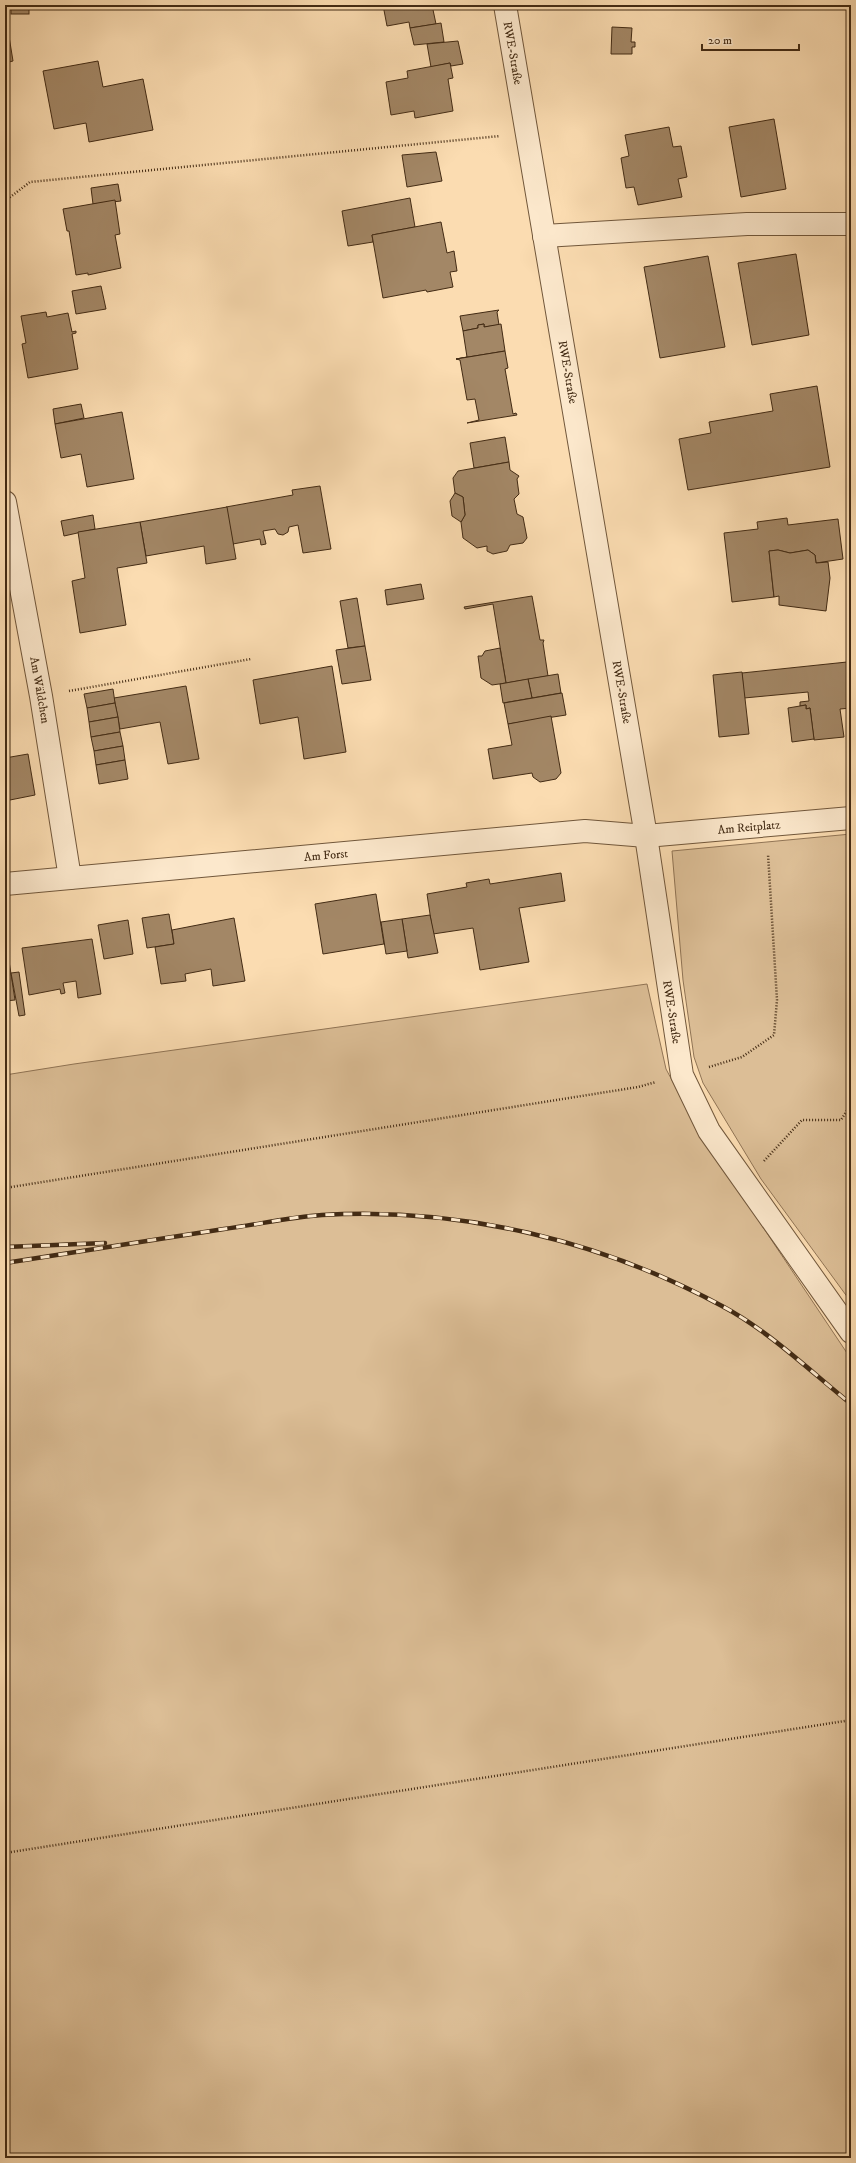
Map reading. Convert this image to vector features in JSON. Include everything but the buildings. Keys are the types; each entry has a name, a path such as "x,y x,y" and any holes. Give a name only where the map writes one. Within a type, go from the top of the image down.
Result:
{"street":[{"name":"RWE-Straße","path":"505,5 646,836 682,1075 709,1131 746,1181 851,1332"},
{"path":"544,236 748,224 851,224"},
{"name":"Am Wäldchen","path":"6,509 41,696 70,878"},
{"name":"Am Reitplatz","path":"646,836 851,818"},
{"name":"Am Forst","path":"5,884 585,832 646,836"}],"path":[{"path":"5,201 30,182 526,134"},
{"path":"41,696 251,658"},
{"path":"5,1188 638,1087 742,1057 774,1034 777,1000 767,826"},
{"path":"746,1181 802,1120 841,1120 851,1104"},
{"path":"5,1854 851,1720"}],"shaded area":[{"path":"851,834 851,1302 761,1179 703,1083 694,1057 683,980 672,851"},
{"path":"647,984 666,1069 700,1133 851,1359 851,2158 5,2158 5,1075 74,1064"}],"railway":[{"path":"5,1263 310,1216 374,1214 426,1217 477,1223 528,1233 578,1246 627,1263 675,1283 722,1306 756,1327 773,1339 851,1404"},
{"path":"5,1247 105,1243"}]}
